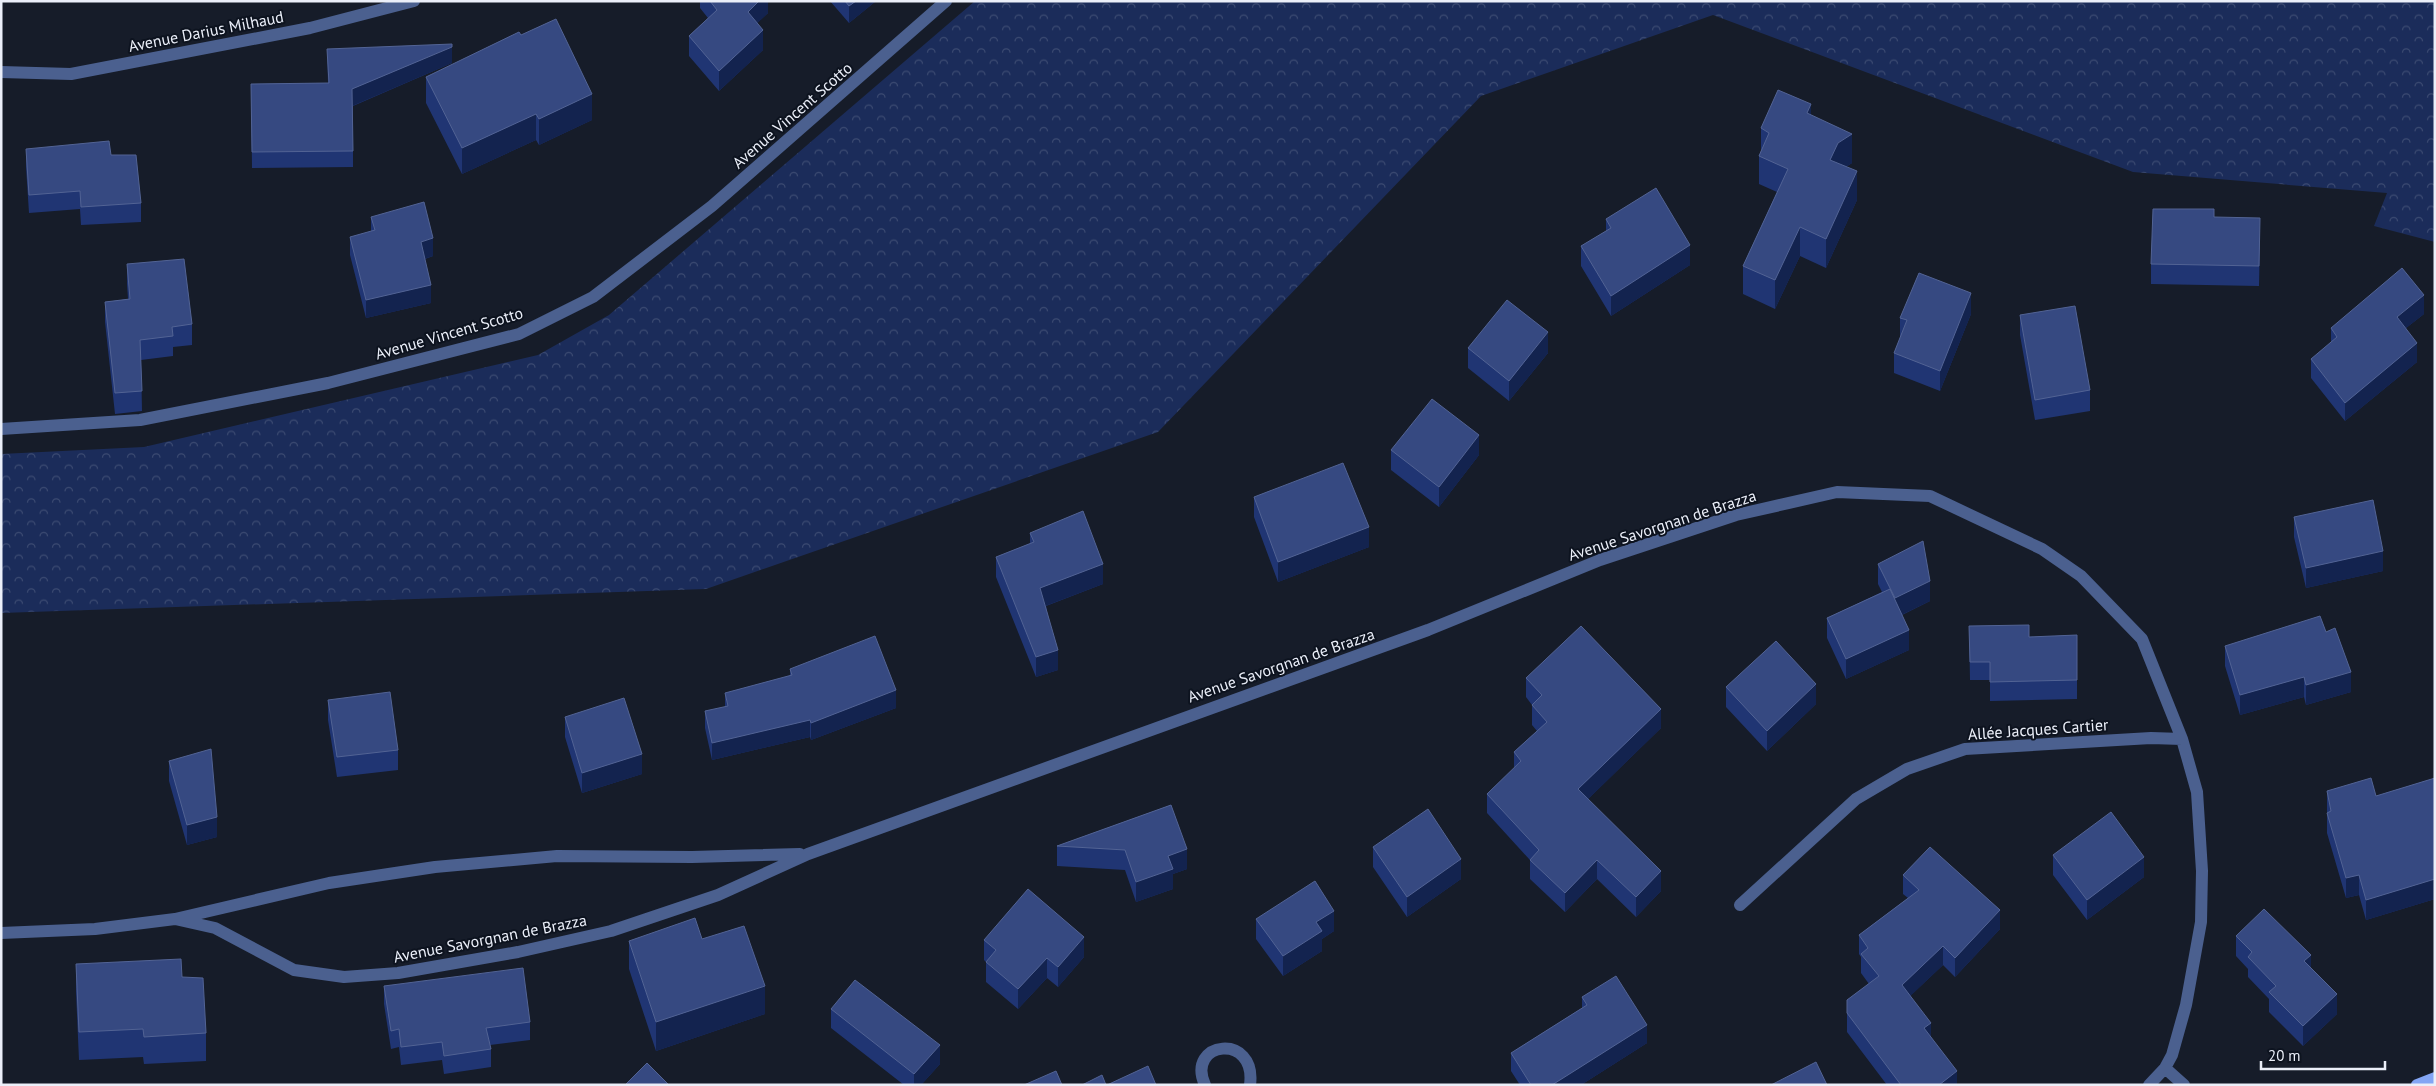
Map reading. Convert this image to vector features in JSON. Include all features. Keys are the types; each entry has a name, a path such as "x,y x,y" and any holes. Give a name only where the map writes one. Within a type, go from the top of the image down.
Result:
{"main road":[{"path":"2417,1085 2435,1078"}],"street":[{"name":"Avenue Darius Milhaud","path":"1,72 71,74 310,28 414,1"},
{"name":"Avenue Vincent Scotto","path":"1,429 140,420 328,383 519,334 593,298 705,212 946,1"},
{"name":"Avenue Savorgnan de Brazza","path":"175,920 215,928 294,970 344,977 398,973 518,952 611,931 718,895 808,854 1428,630 1600,560 1736,515 1837,492 1930,496 2042,549 2081,576 2142,639 2182,739 2197,792 2202,871 2201,922 2186,1005 2172,1055 2165,1068"},
{"name":"Allée Jacques Cartier","path":"1740,905 1856,799 1907,769 1965,749 2151,738 2182,739"},
{"name":"Avenue Savorgnan de Brazza","path":"1,933 95,929 175,920 329,883 435,867 557,856 692,857 808,854"},
{"path":"1205,1085 1201,1075 1201,1062 1208,1054 1219,1049 1232,1049 1249,1062 1252,1074 1250,1085"},
{"path":"2149,1085 2165,1068 2184,1085"}],"green space":[{"path":"975,1 2435,1 2435,242 2374,226 2387,193 2133,172 1713,15 1481,96 1158,432 706,589 1,613 1,454 144,447 538,355 609,315"}],"building":[{"path":"710,1 759,1 748,12 763,30 719,71 689,36 717,10"},
{"path":"845,1 856,1 849,6"},
{"path":"556,19 592,94 539,119 536,114 462,148 426,77 519,32 521,35"},
{"path":"452,44 452,47 352,89 353,151 252,152 251,84 329,83 327,49"},
{"path":"1778,90 1811,104 1807,113 1852,134 1838,143 1830,160 1857,171 1826,239 1800,227 1775,280 1743,266 1788,169 1759,156 1769,133 1761,128"},
{"path":"109,141 111,155 136,155 141,203 81,207 80,191 29,195 26,149"},
{"path":"1656,188 1690,245 1611,296 1581,246 1611,228 1606,219"},
{"path":"424,202 433,238 421,242 431,285 366,300 350,237 375,230 371,217"},
{"path":"2153,209 2214,209 2214,217 2260,218 2259,266 2151,264"},
{"path":"184,259 192,324 172,327 173,336 140,340 142,391 115,393 105,302 130,299 127,264"},
{"path":"2402,268 2424,295 2397,317 2417,343 2345,403 2311,359 2337,337 2331,328"},
{"path":"1919,273 1971,293 1940,371 1894,353 1907,320 1900,318"},
{"path":"1507,300 1548,332 1509,381 1468,348"},
{"path":"2075,306 2090,390 2035,400 2020,315"},
{"path":"1432,399 1479,435 1439,487 1391,450"},
{"path":"1343,463 1369,527 1278,562 1254,497"},
{"path":"2373,500 2383,551 2306,568 2294,517"},
{"path":"1083,511 1103,564 1040,588 1058,650 1036,657 996,557 1034,542 1030,533"},
{"path":"1923,541 1930,581 1895,598 1878,564"},
{"path":"1890,589 1909,630 1846,659 1827,618"},
{"path":"2320,616 2326,632 2335,628 2351,672 2306,685 2304,677 2240,695 2225,646"},
{"path":"2029,625 2029,637 2077,635 2077,680 1990,682 1990,662 1970,662 1969,626"},
{"path":"1581,626 1661,709 1578,789 1661,871 1636,897 1597,860 1565,893 1530,860 1539,850 1487,794 1521,761 1514,752 1547,722 1532,705 1542,695 1526,678"},
{"path":"875,636 896,690 811,723 810,720 712,743 705,711 728,706 725,693 792,675 790,669"},
{"path":"1776,641 1816,684 1767,731 1726,687"},
{"path":"390,692 398,750 337,757 328,700"},
{"path":"624,698 642,754 582,773 565,717"},
{"path":"211,749 217,817 187,825 169,761"},
{"path":"2371,778 2376,796 2435,778 2435,879 2366,900 2359,875 2346,878 2327,813 2331,811 2327,791"},
{"path":"1171,805 1187,849 1168,856 1173,869 1136,882 1125,850 1057,846"},
{"path":"1428,809 1461,859 1407,897 1373,847"},
{"path":"2111,812 2144,857 2087,900 2053,855"},
{"path":"1930,847 2000,910 1955,958 1943,946 1902,985 1931,1023 1924,1028 1957,1071 1939,1085 1901,1085 1847,1013 1847,1000 1879,976 1861,954 1868,948 1859,935 1919,890 1903,875"},
{"path":"1315,881 1334,911 1316,922 1322,931 1283,956 1256,919"},
{"path":"1028,889 1084,937 1058,967 1047,958 1018,989 986,962 996,950 984,940"},
{"path":"2264,909 2311,955 2304,961 2337,994 2303,1026 2269,992 2276,986 2248,957 2252,952 2236,936"},
{"path":"695,918 702,939 744,926 765,986 656,1022 629,941"},
{"path":"181,959 182,977 203,978 206,1033 144,1037 143,1029 79,1032 76,964"},
{"path":"523,968 530,1022 486,1028 491,1049 444,1056 442,1042 401,1047 399,1029 391,1031 384,986"},
{"path":"1616,976 1647,1025 1552,1085 1531,1085 1511,1053 1587,1005 1582,997"},
{"path":"855,980 940,1045 914,1074 831,1009"},
{"path":"1816,1062 1827,1085 1771,1085"},
{"path":"647,1063 669,1085 625,1085"},
{"path":"1148,1066 1156,1085 1107,1085"},
{"path":"1056,1071 1062,1085 1024,1085"},
{"path":"1102,1075 1106,1085 1082,1085"}]}
